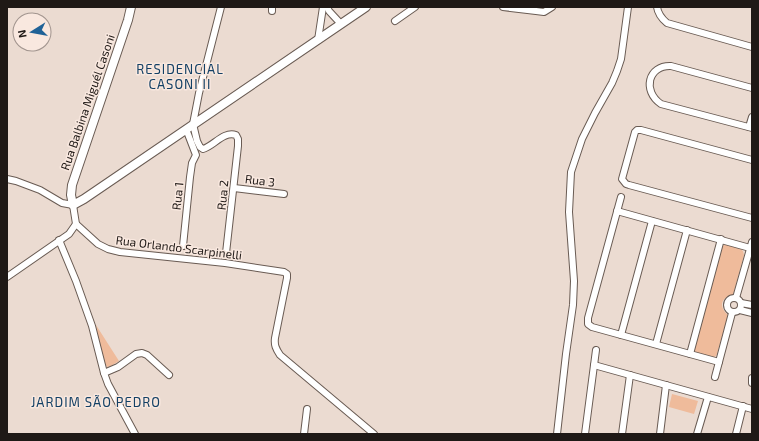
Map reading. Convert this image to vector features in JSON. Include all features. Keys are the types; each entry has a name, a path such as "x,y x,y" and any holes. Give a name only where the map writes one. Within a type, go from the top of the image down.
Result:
{"street":[{"name":"Rua Balbina Miguél Casoni","path":"73,204 71,195 72,185 128,20 131,7"},
{"path":"198,150 197,141 190,127 221,7"},
{"path":"318,40 323,7"},
{"path":"327,7 340,24"},
{"path":"7,179 40,190 62,203 73,204 84,199 366,7"},
{"path":"395,21 416,7"},
{"path":"504,7 544,12 552,7"},
{"path":"557,434 573,305 574,281 569,212 571,172 582,139 617,71 628,7"},
{"path":"657,7 659,15 667,23 752,47"},
{"path":"752,88 671,66 666,66 657,70 650,79 649,85 652,96 661,104 751,128 752,118"},
{"path":"752,160 637,130 635,132 622,179 629,185 752,218"},
{"name":"Rua 2","path":"198,150 207,148 226,135 236,135 238,139 226,253"},
{"name":"Rua 1","path":"183,246 192,163 198,150"},
{"name":"Rua 3","path":"234,188 284,194"},
{"path":"621,197 588,318 588,324 592,327 719,362"},
{"path":"7,277 69,234 76,224 73,204"},
{"path":"617,211 721,239 751,245 738,300 741,307 740,310"},
{"path":"621,335 652,221"},
{"name":"Rua Orlando Scarpinelli","path":"76,224 98,244 108,249 120,252 225,263 284,272 287,274 274,344 276,350 374,434"},
{"path":"656,344 687,230"},
{"path":"690,354 721,239"},
{"path":"59,240 76,280 92,326 104,374 135,434"},
{"path":"732,313 728,310 726,305 731,298 752,306"},
{"path":"732,313 740,310 752,313"},
{"path":"715,377 732,313"},
{"path":"585,434 596,350"},
{"path":"104,374 118,367 136,354 142,353 169,375"},
{"path":"594,366 752,409"},
{"path":"622,434 630,375"},
{"path":"752,378 752,383"},
{"path":"660,434 666,385"},
{"path":"697,434 708,396"},
{"path":"736,434 743,406"},
{"path":"304,434 307,409"}],"shaded area":[{"path":"724,245 732,245 739,248 743,251 744,255 733,295 726,298 722,303 723,309 728,315 717,354 712,358 696,353 694,349 722,247"},
{"path":"96,325 119,361 111,366 107,367 105,363"},
{"path":"672,394 698,401 694,414 669,407"}],"district":[{"name":"RESIDENCIAL CASONI II","path":"180,76"},
{"name":"JARDIM SÃO PEDRO","path":"96,402"}]}
